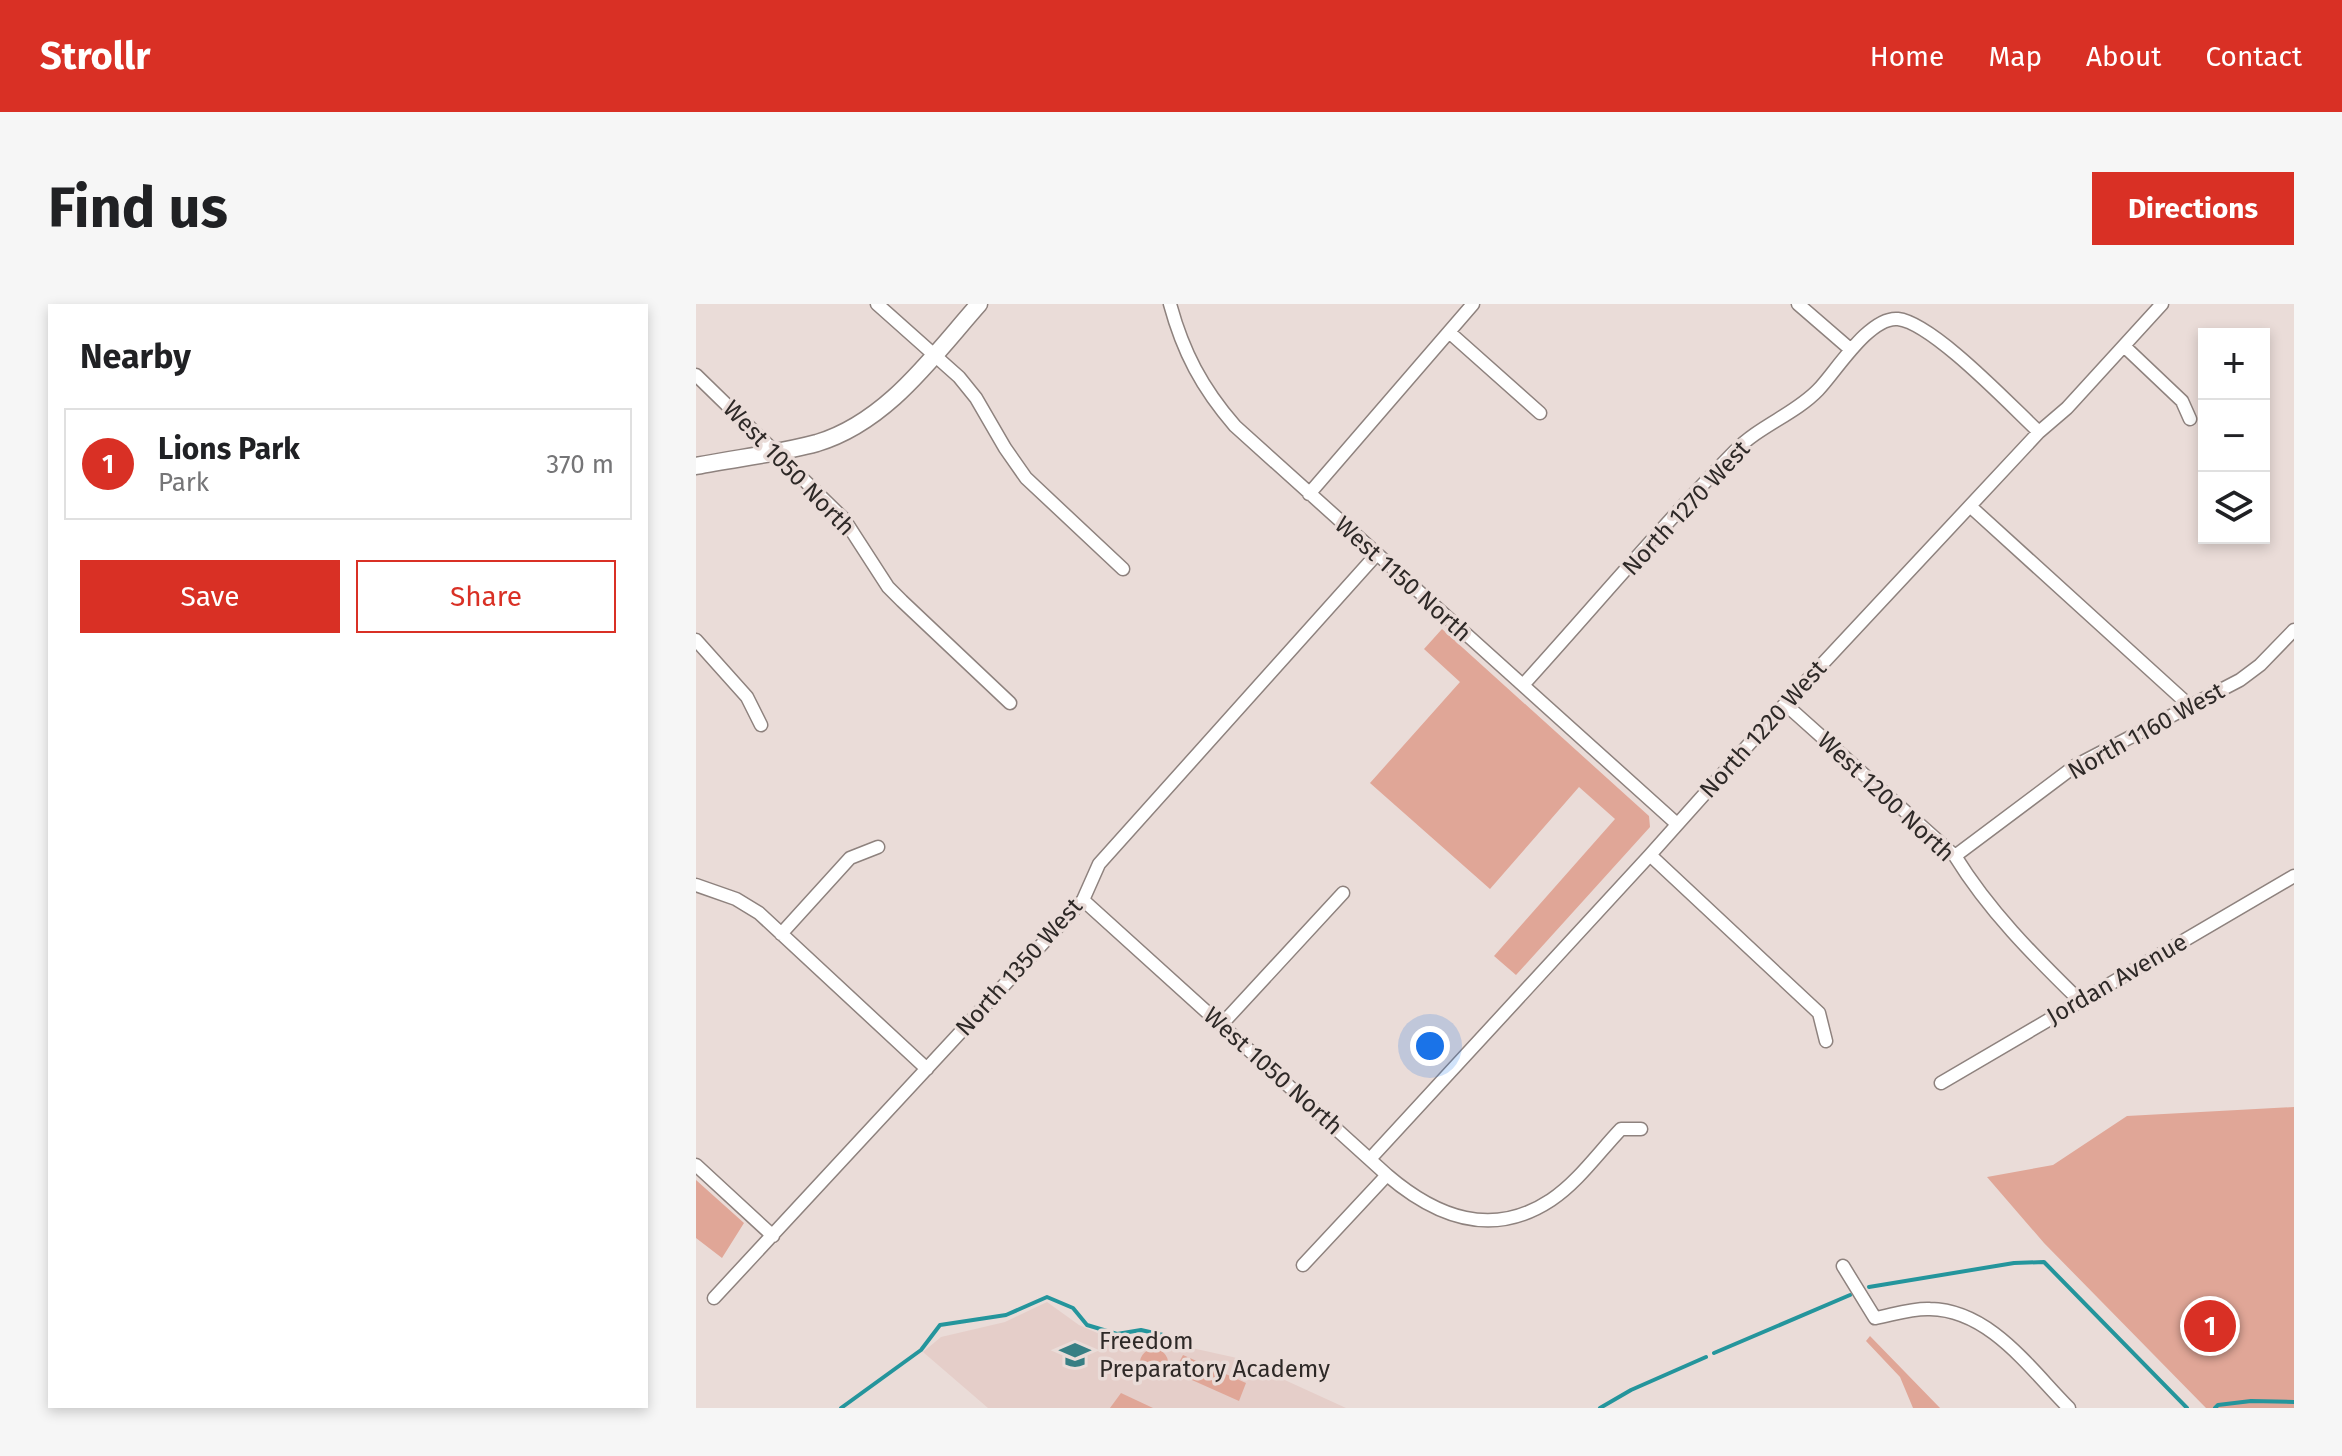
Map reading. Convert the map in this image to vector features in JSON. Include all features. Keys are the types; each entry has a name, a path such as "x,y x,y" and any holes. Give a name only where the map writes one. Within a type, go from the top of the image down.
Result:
{"street":[{"path":"877,304 959,377 976,398 1026,478 1123,569"},
{"path":"696,466 774,453 820,442 848,430 890,401 979,304"},
{"name":"West 1150 North","path":"1170,304 1179,340 1207,391 1235,426 1677,824"},
{"path":"1309,494 1473,304"},
{"path":"1798,304 1850,349"},
{"name":"North 1220 West","path":"1370,1159 1785,704 2039,432 2067,408 2161,304"},
{"name":"North 1270 West","path":"1523,685 1737,448 1818,391 1850,349 1882,324 1898,319 1909,322 1943,343 2039,432"},
{"path":"1449,332 1540,413"},
{"path":"2124,346 2182,401 2190,419"},
{"name":"West 1050 North","path":"696,375 844,519 888,587 1010,703"},
{"path":"1971,507 2190,706"},
{"name":"North 1350 West","path":"714,1298 1083,900 1099,864 1376,555"},
{"name":"North 1160 West","path":"1955,856 2075,766 2240,680 2260,665 2294,630"},
{"path":"696,640 747,697 761,725"},
{"name":"West 1200 North","path":"1785,704 1955,856 1972,883 2017,939 2079,1000"},
{"path":"781,934 850,858 878,847"},
{"path":"1650,855 1819,1013 1826,1041"},
{"name":"Jordan Avenue","path":"1941,1083 2294,876"},
{"path":"696,885 736,899 759,913 927,1069"},
{"path":"1222,1024 1343,893"},
{"name":"West 1050 North","path":"1083,900 1387,1175 1413,1197 1434,1209 1477,1219 1504,1218 1537,1208 1568,1186 1621,1129 1641,1129"},
{"path":"696,1165 773,1236"},
{"path":"1303,1265 1387,1175"},
{"path":"1843,1266 1875,1318 1929,1308 1961,1313 1996,1333 2069,1408"}],"shaded area":[{"path":"1442,629 1649,816 1650,827 1516,975 1494,956 1615,819 1579,787 1490,889 1370,783 1460,682 1424,649"},
{"path":"2294,1107 2294,1408 2206,1408 2044,1243 1987,1177 2053,1165 2127,1116"},
{"path":"696,1180 744,1223 722,1258 696,1238"},
{"name":"Freedom Preparatory Academy","path":"1047,1302 1079,1325 1109,1338 1142,1337 1237,1358 1346,1408 988,1408 923,1352 941,1337 1005,1322"},
{"path":"1870,1336 1940,1408 1913,1408 1900,1377 1866,1341"},
{"path":"1154,1349 1164,1353 1168,1363 1164,1373 1154,1377 1144,1373 1140,1363 1144,1353"},
{"path":"1183,1355 1246,1383 1239,1401 1174,1372"},
{"path":"1121,1393 1153,1408 1110,1408"}],"waterway":[{"path":"1869,1287 2014,1263 2044,1262 2187,1408"},
{"path":"1714,1353 1850,1295"},
{"path":"841,1408 921,1350 940,1325 1006,1315 1047,1297 1073,1308 1087,1325 1117,1334 1141,1330 1163,1335"},
{"path":"1600,1408 1631,1390 1706,1357"},
{"path":"2215,1408 2251,1401 2294,1402"}],"place":[{"name":"Lions Park","path":"2210,1326"},
{"name":"Freedom Preparatory Academy","path":"1075,1355"}]}
